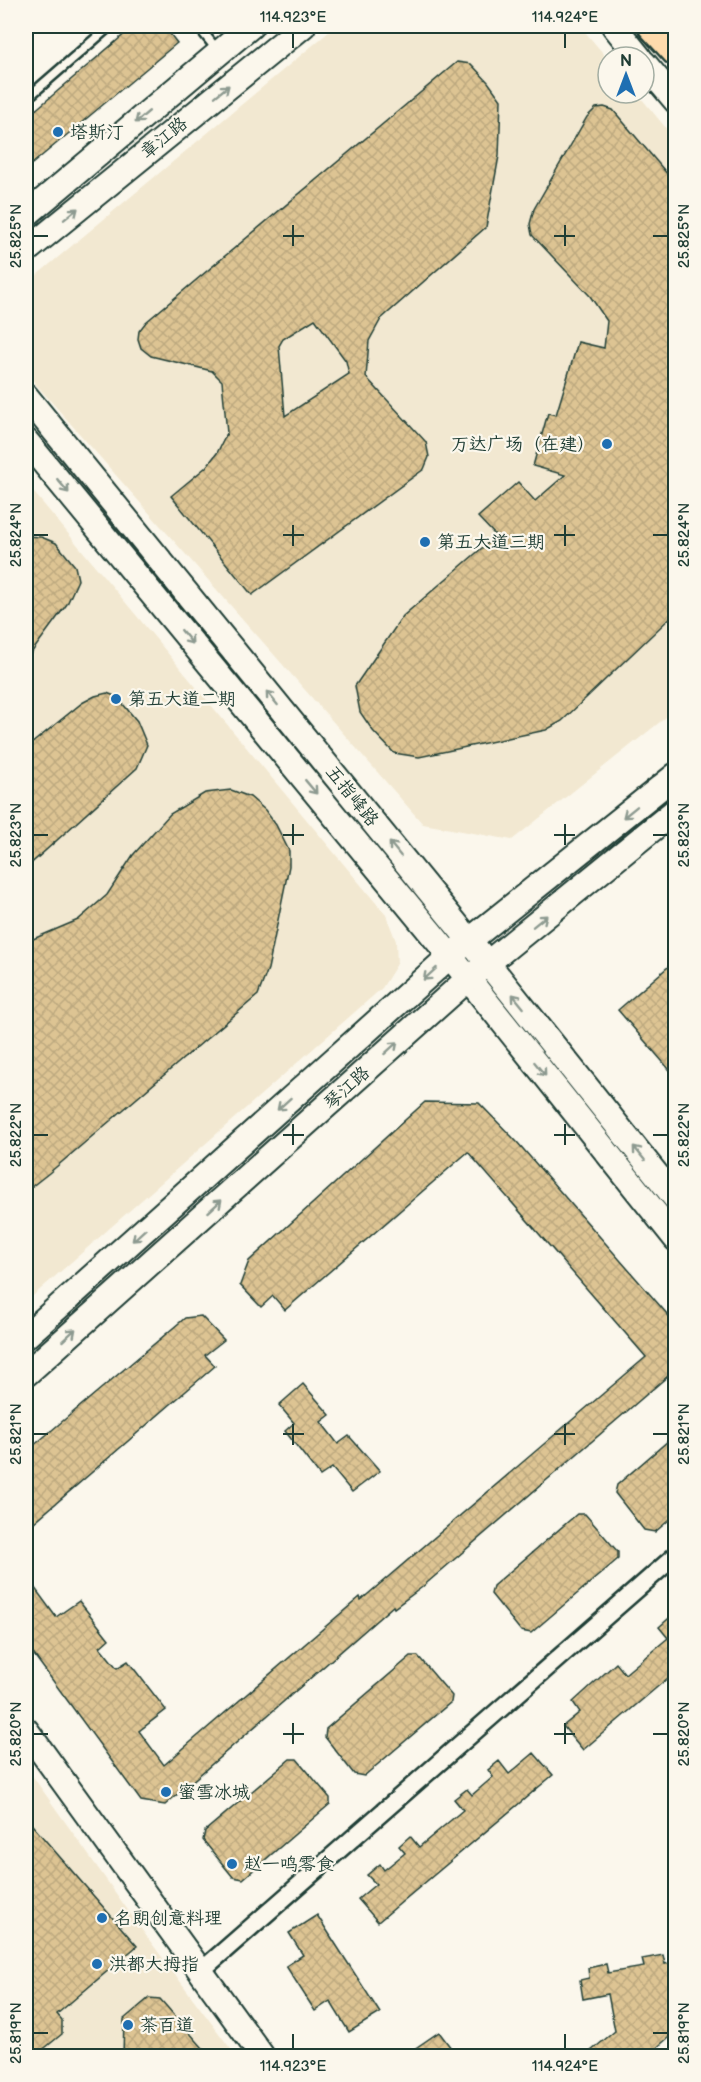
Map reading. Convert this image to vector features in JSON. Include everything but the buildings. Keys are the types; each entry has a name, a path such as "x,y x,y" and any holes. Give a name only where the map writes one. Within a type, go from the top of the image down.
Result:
{"main road":[{"name":"章江路","path":"26,215 251,26"},
{"name":"章江路","path":"26,251 303,26"},
{"path":"614,26 629,45"},
{"path":"652,26 675,52"},
{"path":"656,78 675,101"},
{"name":"五指峰路","path":"26,396 488,963 675,1199"},
{"name":"五指峰路","path":"26,441 450,956 675,1239"},
{"name":"琴江路","path":"26,1336 450,956 675,775"},
{"name":"琴江路","path":"26,1374 468,979 675,810"},
{"path":"26,1730 262,2056"}],"street":[{"path":"201,1971 675,1555"}],"lane":[{"path":"26,99 110,26"},
{"path":"198,26 219,52"}],"shaded area":[{"name":"第五大道三期","path":"336,26 580,26 596,45 596,105 647,105 675,139 675,710 512,840 423,824 26,373 26,284"},
{"name":"第五大道二期","path":"26,483 386,915 396,941 397,964 382,988 26,1302"},
{"path":"26,1767 147,1937 236,2056 26,2056"}],"place":[{"name":"塔斯汀","path":"58,132"},
{"name":"万达广场（在建）","path":"607,444"},
{"name":"第五大道三期","path":"425,542"},
{"name":"第五大道二期","path":"116,699"},
{"name":"蜜雪冰城","path":"166,1792"},
{"name":"赵一鸣零食","path":"232,1864"},
{"name":"名朗创意料理","path":"102,1918"},
{"name":"洪都大拇指","path":"97,1964"},
{"name":"茶百道","path":"128,2025"}]}
